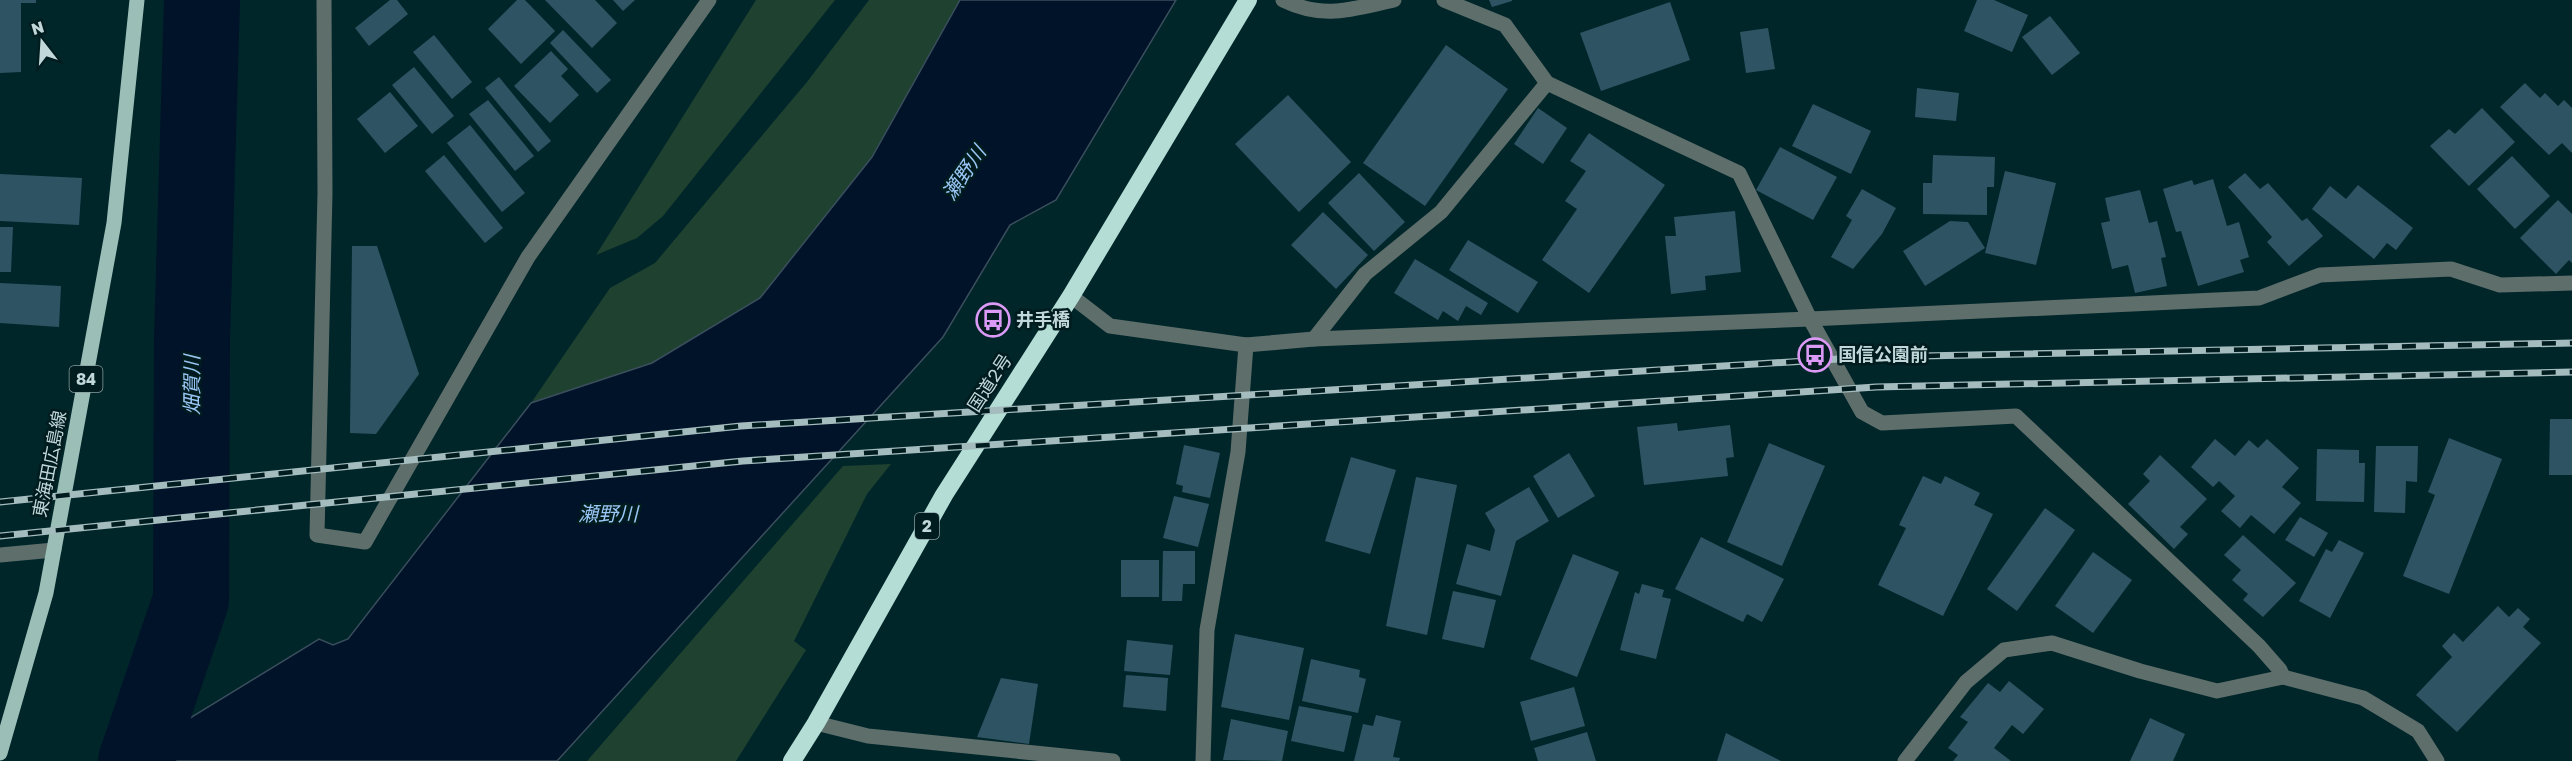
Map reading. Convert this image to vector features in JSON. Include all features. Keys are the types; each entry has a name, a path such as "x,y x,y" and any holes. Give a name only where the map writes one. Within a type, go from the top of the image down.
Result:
{"highway":[{"name":"国道2号","path":"792,761 816,723 944,495 1071,296 1248,0"}],"main road":[{"name":"東海田広島線","path":"0,753 46,593 114,223 136,0"}],"street":[{"path":"324,0 325,183 317,535 366,542 528,257 709,0"},
{"path":"1283,0 1298,7 1330,13 1394,0"},
{"path":"1444,0 1505,25 1547,83 1739,173 1810,320 1862,412 1882,423 2016,416 2259,646 2280,670 2283,677"},
{"path":"1314,339 1365,274 1441,212 1547,83"},
{"path":"1071,296 1110,326 1246,345 1314,339 1810,320 2259,298 2320,275 2451,270 2500,285 2572,283"},
{"path":"1203,761 1207,630 1238,452 1246,345"},
{"path":"0,555 54,550"},
{"path":"1905,761 1966,682 2004,650 2052,643 2169,680 2217,691 2283,677 2362,698 2418,731 2437,761"},
{"path":"816,723 868,735 1113,761"}],"green space":[{"path":"756,0 835,0 663,216 637,238 596,255"},
{"path":"869,0 960,0 872,157 760,298 652,363 531,403 610,288 655,263 807,82"},
{"path":"891,464 867,494 794,641 806,650 736,761 587,761 843,466"}],"water":[{"name":"瀬野川","path":"960,0 1176,0 1056,200 1010,225 943,337 557,761 126,761 128,756 319,639 333,645 348,639 531,403 652,363 760,298 872,157"}],"building":[{"path":"0,0 36,0 36,3 21,3 21,72 0,73"},
{"path":"390,0 397,0 408,14 369,46 355,28"},
{"path":"517,0 525,0 555,31 521,64 488,29"},
{"path":"545,0 595,0 617,23 592,48"},
{"path":"613,0 635,0 623,11"},
{"path":"1489,0 1512,0 1512,1 1492,7"},
{"path":"1977,0 1994,0 2028,15 2012,52 1964,31"},
{"path":"1670,2 1690,60 1601,91 1580,33"},
{"path":"2050,16 2080,53 2052,75 2022,37"},
{"path":"1768,28 1775,69 1746,73 1740,32"},
{"path":"563,30 611,80 597,93 550,43"},
{"path":"434,35 472,82 452,99 413,52"},
{"path":"1446,45 1508,89 1425,206 1363,163"},
{"path":"551,51 568,69 561,76 579,95 550,123 514,86"},
{"path":"414,67 454,116 432,134 392,85"},
{"path":"499,77 551,141 538,152 485,88"},
{"path":"2525,83 2540,98 2545,93 2558,106 2564,100 2572,108 2572,153 2562,143 2549,155 2500,107"},
{"path":"1917,88 1959,93 1956,121 1915,117"},
{"path":"390,92 418,126 385,153 357,119"},
{"path":"1288,95 1351,162 1299,212 1235,144"},
{"path":"488,100 534,156 515,171 469,114"},
{"path":"1813,104 1871,131 1851,174 1792,146"},
{"path":"1538,108 1567,128 1543,164 1514,144"},
{"path":"2482,108 2515,142 2469,186 2430,146 2449,129 2455,134"},
{"path":"470,125 525,193 502,212 447,143"},
{"path":"1589,133 1665,185 1589,293 1542,260 1577,209 1565,201 1586,171 1570,161"},
{"path":"1780,147 1837,177 1813,220 1756,190"},
{"path":"444,155 503,228 485,243 425,171"},
{"path":"1933,155 1995,157 1994,187 1987,187 1987,215 1923,214 1923,183 1932,183"},
{"path":"2512,156 2550,196 2515,229 2477,189"},
{"path":"2005,171 2056,183 2036,265 1985,253"},
{"path":"1359,173 1405,222 1374,251 1328,203"},
{"path":"2245,173 2260,189 2268,183 2302,221 2307,218 2323,236 2289,266 2267,242 2272,237 2228,187"},
{"path":"0,174 82,178 79,225 0,221"},
{"path":"2213,179 2227,226 2239,222 2249,257 2240,260 2244,272 2198,286 2181,231 2176,232 2163,189 2192,180 2194,185"},
{"path":"2358,185 2413,228 2396,250 2387,243 2374,259 2312,209 2330,186 2346,199"},
{"path":"1862,189 1896,208 1882,234 1853,269 1831,257 1852,220 1846,216"},
{"path":"2140,190 2149,223 2157,221 2166,257 2161,258 2167,286 2135,293 2128,265 2112,269 2101,223 2110,221 2105,198"},
{"path":"2558,200 2572,214 2572,263 2569,260 2556,274 2520,238"},
{"path":"1735,211 1741,272 1705,276 1706,290 1671,294 1665,236 1676,236 1674,217"},
{"path":"1323,212 1368,255 1336,289 1291,245"},
{"path":"1950,221 1968,222 1985,248 1925,286 1903,251"},
{"path":"0,227 13,227 11,272 0,272"},
{"path":"1468,240 1538,282 1518,313 1449,270"},
{"path":"352,246 377,246 419,374 376,434 350,433"},
{"path":"1415,259 1488,303 1481,315 1466,306 1458,321 1443,311 1438,320 1394,293"},
{"path":"0,283 61,286 59,327 0,323"},
{"path":"2550,419 2572,419 2572,475 2549,475"},
{"path":"1677,423 1678,431 1730,425 1734,457 1726,458 1728,476 1644,485 1637,427"},
{"path":"2449,438 2502,459 2449,594 2403,576 2435,495 2428,492"},
{"path":"2215,439 2235,456 2249,440 2258,448 2267,439 2299,468 2282,487 2301,503 2274,534 2251,515 2240,528 2221,511 2235,496 2219,481 2213,487 2191,467"},
{"path":"1769,443 1825,466 1782,566 1727,542"},
{"path":"1184,445 1220,453 1210,498 1182,492 1183,486 1176,484"},
{"path":"2376,446 2418,446 2417,482 2406,481 2405,513 2374,512"},
{"path":"2317,449 2359,450 2359,463 2365,463 2364,502 2316,501"},
{"path":"1569,453 1595,496 1558,518 1533,476"},
{"path":"2160,455 2207,499 2180,527 2188,534 2174,549 2128,504 2150,481 2143,474"},
{"path":"1351,457 1396,470 1370,554 1325,541"},
{"path":"1923,476 1941,484 1945,476 1980,493 1974,505 1993,514 1943,616 1878,585 1906,528 1899,525"},
{"path":"1416,477 1457,485 1427,635 1386,626"},
{"path":"1529,487 1549,521 1516,541 1501,596 1456,584 1467,544 1490,551 1495,530 1485,513"},
{"path":"1174,496 1209,504 1198,547 1163,538"},
{"path":"2045,508 2075,530 2017,611 1987,589"},
{"path":"2300,517 2328,533 2314,557 2285,540"},
{"path":"2243,535 2296,583 2263,617 2243,600 2248,594 2232,580 2241,570 2224,555"},
{"path":"1701,537 1784,579 1762,622 1747,614 1743,622 1675,589"},
{"path":"2339,540 2364,553 2330,618 2299,601 2326,549 2332,552"},
{"path":"1163,551 1195,551 1195,584 1183,584 1182,601 1162,601"},
{"path":"2093,552 2132,580 2093,633 2055,606"},
{"path":"1573,554 1619,572 1577,677 1530,659"},
{"path":"1121,560 1159,560 1159,597 1121,597"},
{"path":"1642,584 1664,590 1662,597 1671,599 1656,659 1620,650 1635,592 1639,594"},
{"path":"1453,591 1496,600 1484,648 1442,639"},
{"path":"2498,606 2509,617 2518,608 2530,619 2523,627 2541,643 2457,732 2416,695 2452,657 2442,646 2454,633 2463,642"},
{"path":"1235,634 1304,648 1289,720 1221,707"},
{"path":"1127,640 1173,645 1170,675 1124,671"},
{"path":"1311,659 1360,670 1359,677 1366,679 1358,713 1302,701"},
{"path":"1126,675 1168,678 1166,711 1123,707"},
{"path":"1001,678 1038,684 1029,744 977,737"},
{"path":"2009,681 2044,709 2023,734 2012,725 1994,748 2011,761 1953,761 1958,755 1948,748 1968,722 1960,717 1988,683 2000,692"},
{"path":"1574,687 1585,726 1531,741 1520,702"},
{"path":"1299,706 1352,716 1344,752 1291,741"},
{"path":"1376,715 1401,721 1393,757 1400,758 1399,761 1354,761 1363,724 1373,726"},
{"path":"2150,718 2185,734 2173,761 2130,761"},
{"path":"1231,719 1288,731 1282,761 1223,760"},
{"path":"1587,732 1596,761 1538,761 1534,748"},
{"path":"1726,733 1781,761 1717,761"}],"waterway":[{"name":"畑賀川","path":"136,761 191,600 192,339 202,0"}],"railway":[{"path":"0,502 741,426 1871,357 2572,343"},
{"path":"0,536 743,461 1876,387 2572,372"}],"place":[{"name":"井手橋","path":"993,320"},
{"name":"国信公園前","path":"1815,355"}]}
